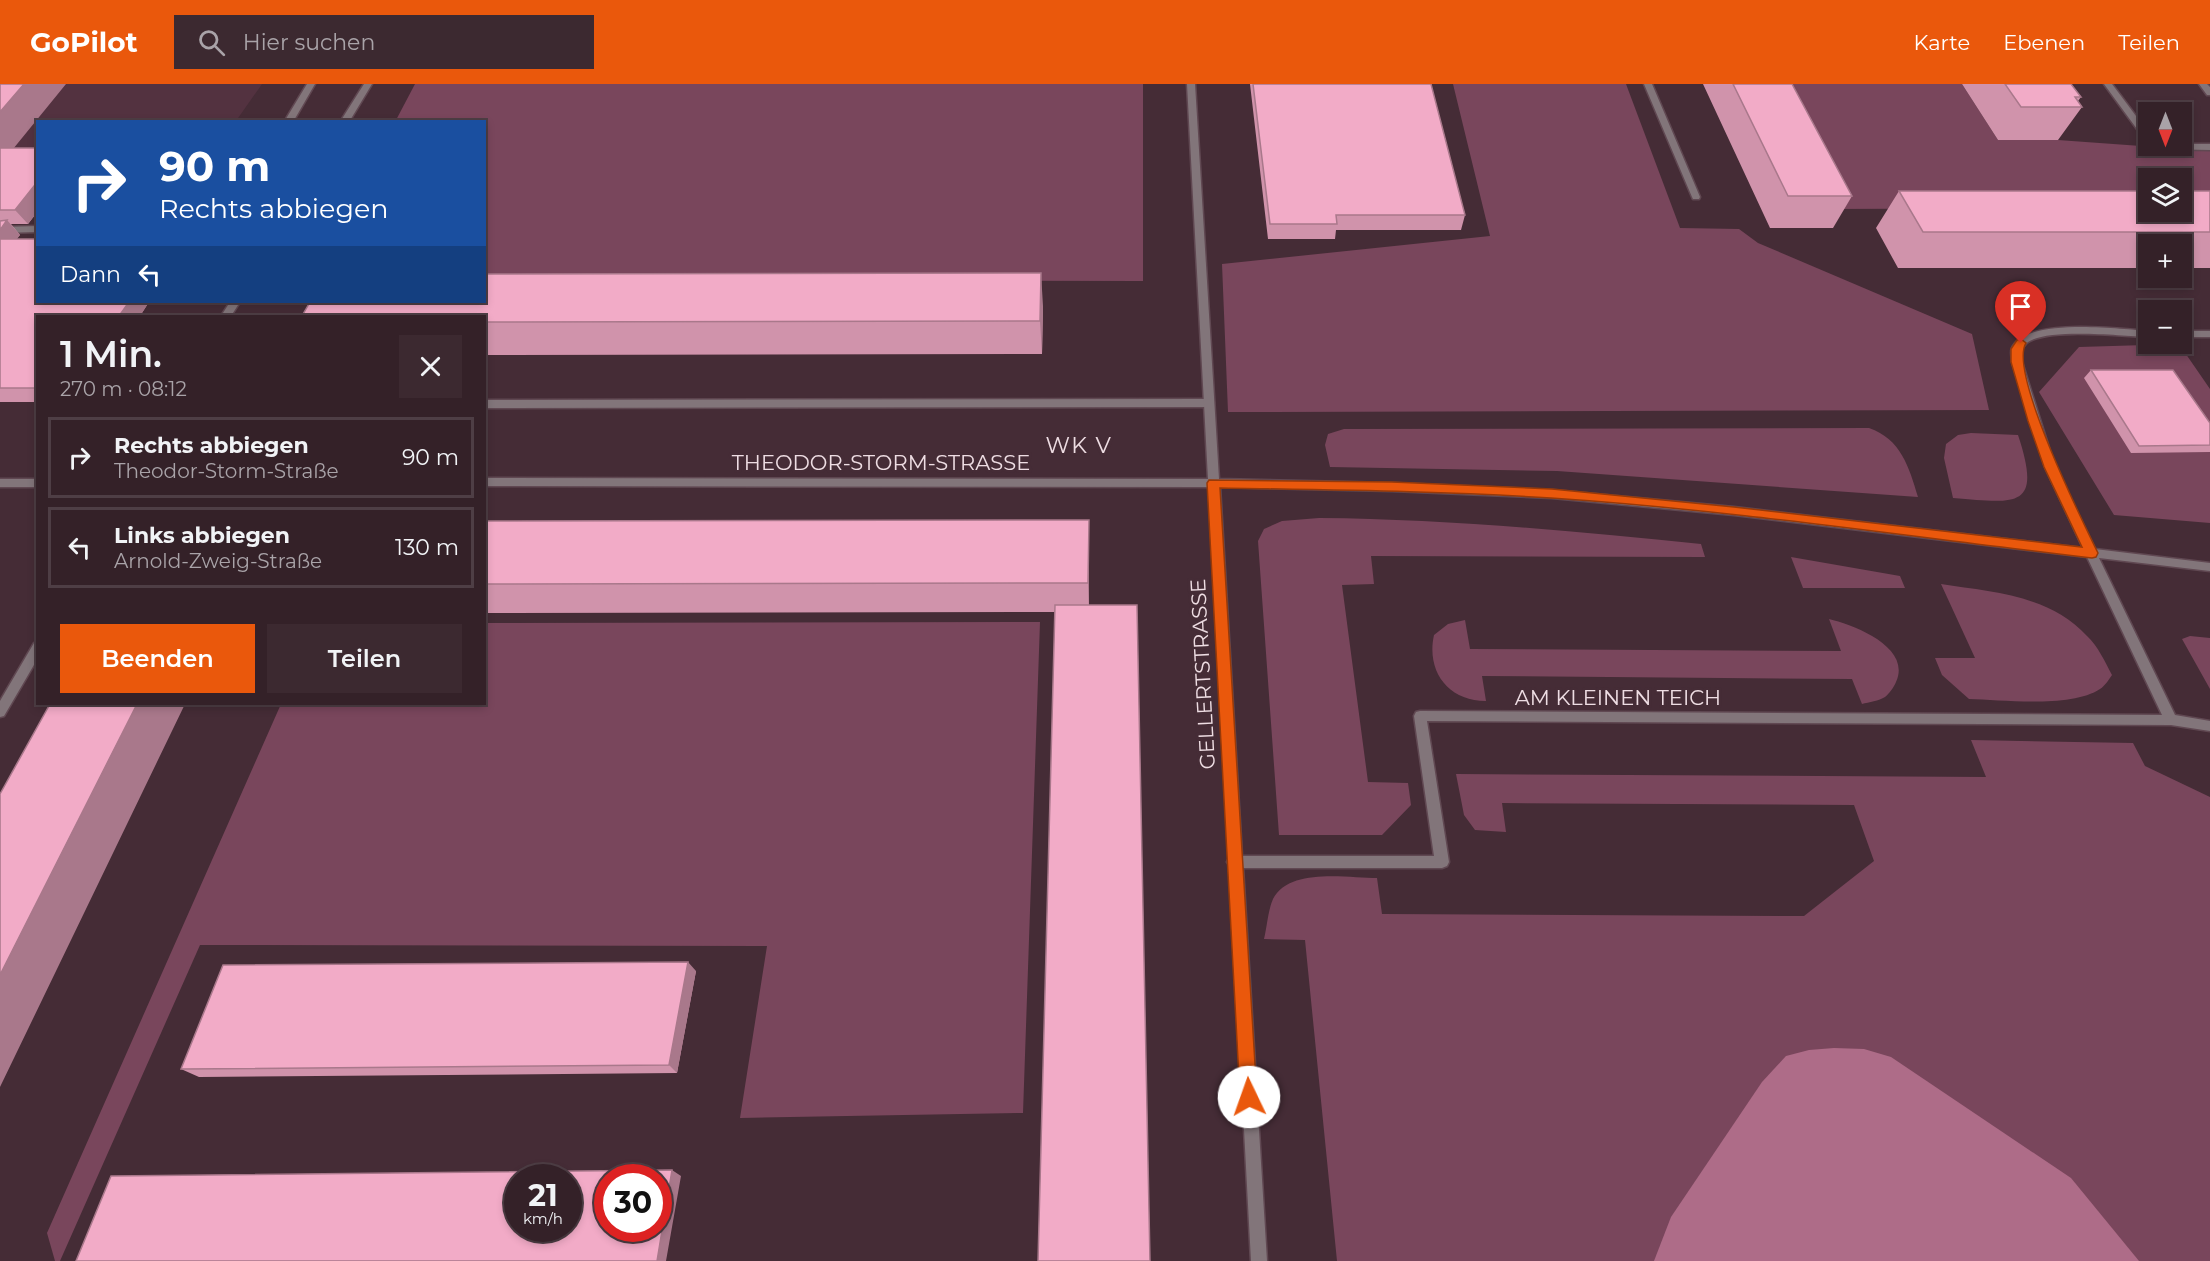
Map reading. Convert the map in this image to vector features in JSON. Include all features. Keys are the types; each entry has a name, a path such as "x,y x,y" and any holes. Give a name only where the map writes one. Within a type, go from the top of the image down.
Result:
{"street":[{"path":"289,120 311,84"},
{"path":"345,120 368,84"},
{"name":"GELLERTSTRASSE","path":"1191,84 1234,862 1259,1261"},
{"path":"1648,84 1696,197"},
{"path":"2108,84 2138,124"},
{"path":"2203,84 2210,93"},
{"path":"2192,147 2210,147"},
{"path":"0,230 36,229"},
{"path":"2138,334 2054,332 2031,337 2016,349 2017,362 2050,467 2170,720"},
{"path":"2192,334 2210,334"},
{"path":"486,404 1209,403"},
{"path":"1,485 36,483"},
{"name":"THEODOR-STORM-STRASSE","path":"486,483 1213,483 1392,487 1552,494 1745,513 2210,567"},
{"path":"0,712 36,649"},
{"name":"AM KLEINEN TEICH","path":"1234,862 1442,862 1420,716 1941,721 2170,720 2210,726"}],"shaded area":[{"path":"0,84 262,84 237,120 36,120 36,208 0,208"},
{"path":"415,84 1143,84 1143,281 486,280 486,120 396,120"},
{"path":"1453,84 1626,84 1680,228 1739,229 1758,243 1972,334 1989,410 1228,412 1222,264 1490,236"},
{"path":"1762,84 1962,84 1998,140 2058,140 2138,146 2138,156 2192,156 2192,150 2210,151 2210,233 2192,217 2192,168 2138,168 2138,208 1827,209"},
{"path":"2138,345 2138,354 2186,354 2210,389 2210,523 2114,515 2039,392 2079,347"},
{"path":"1869,428 1889,439 1902,455 1918,497 1557,471 1330,467 1325,445 1328,434 1344,429"},
{"path":"1971,433 2018,435 2025,459 2027,477 2025,489 2018,496 2008,500 1993,501 1953,498 1944,458 1946,444 1958,435"},
{"path":"1319,518 1462,523 1701,544 1705,557 1371,556 1374,584 1342,585 1368,782 1408,783 1411,805 1382,835 1279,835 1258,541 1264,529 1282,521"},
{"path":"1791,557 1900,576 1905,588 1803,588"},
{"path":"1941,584 2000,593 2056,612 2072,622 2091,640 2112,675 2100,689 2072,699 2037,702 1969,699 1942,675 1935,658 1975,658"},
{"path":"1829,619 1865,632 1888,648 1896,658 1899,669 1896,682 1885,697 1862,704 1852,679 1482,676 1486,701 1473,700 1451,690 1443,682 1433,660 1434,635 1448,624 1465,620 1470,649 1841,651"},
{"path":"1040,622 1023,1113 740,1118 767,946 200,945 60,1261 55,1261 47,1233 281,705 486,705 486,623"},
{"path":"2190,636 2210,638 2210,689 2182,639"},
{"path":"1971,740 2133,743 2145,766 2210,797 2210,1261 1337,1261 1305,940 1264,939 1271,903 1281,889 1292,882 1320,876 1377,878 1382,914 1804,916 1874,861 1854,805 1502,803 1506,832 1475,830 1464,815 1456,774 1986,777"},
{"path":"1864,1049 1891,1057 2071,1178 2139,1261 1654,1261 1671,1217 1762,1082 1786,1056 1809,1050"}],"building":[{"path":"0,84 24,84 0,112"},
{"path":"1253,84 1431,84 1465,215 1336,215 1337,224 1270,224"},
{"path":"1733,84 1792,84 1852,196 1788,196"},
{"path":"2005,84 2071,84 2081,97 2075,97 2082,107 2021,107"},
{"path":"0,148 36,148 36,184 15,210 0,210"},
{"path":"1899,191 2138,191 2138,222 2192,222 2192,191 2210,191 2210,232 1923,232"},
{"path":"7,220 0,230 0,221"},
{"path":"0,239 36,239 36,303 128,303 120,315 36,315 36,388 0,388"},
{"path":"1041,273 1040,321 486,322 486,315 303,315 309,303 486,303 486,274"},
{"path":"2091,370 2173,370 2210,423 2210,445 2139,446"},
{"path":"1089,520 1088,583 486,584 486,521"},
{"path":"1055,605 1137,605 1150,1261 1038,1261"},
{"path":"49,705 136,705 0,975 0,794"},
{"path":"688,962 669,1065 181,1069 223,965"},
{"path":"582,1171 594,1171 594,1242 660,1242 657,1261 76,1261 111,1176 504,1172 504,1242 582,1242"}],"district":[{"name":"WK V","path":"1079,445"}],"route":[{"path":"1249,1097 1213,483 1392,487 1552,494 1734,511 2092,553 2050,467 2034,421 2017,362 2016,349 2021,343"}]}
